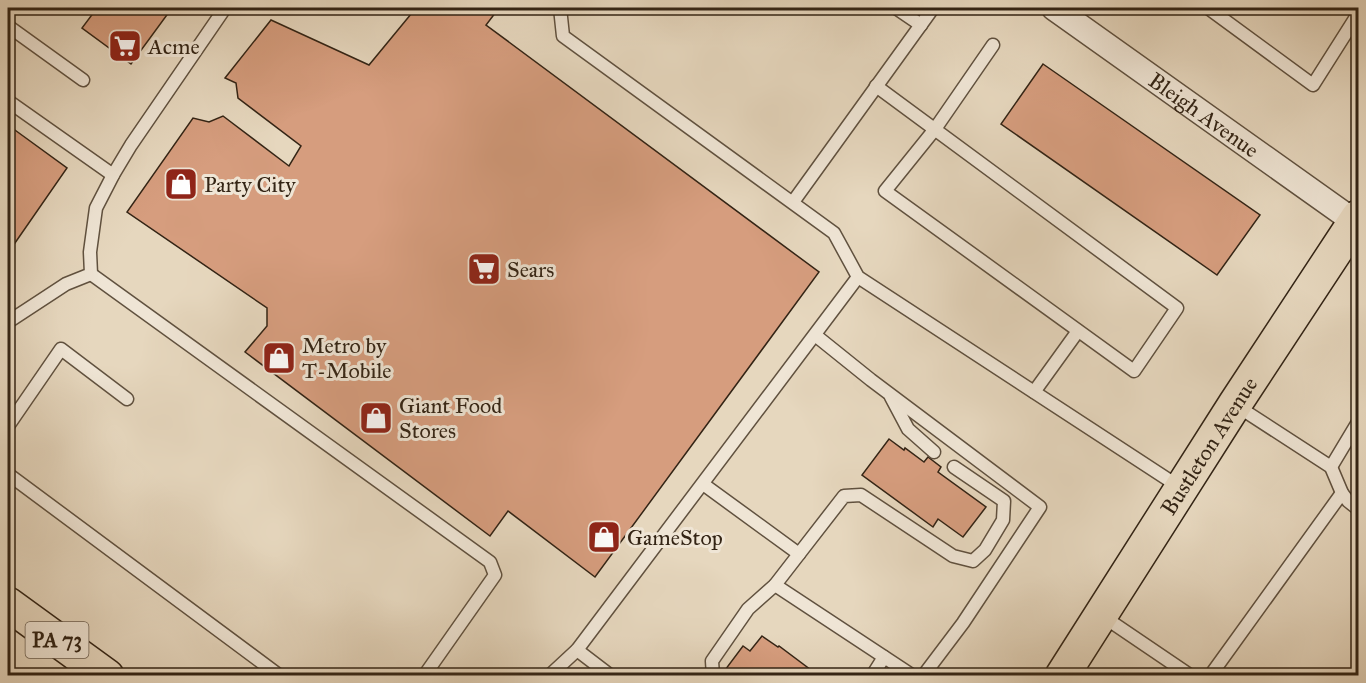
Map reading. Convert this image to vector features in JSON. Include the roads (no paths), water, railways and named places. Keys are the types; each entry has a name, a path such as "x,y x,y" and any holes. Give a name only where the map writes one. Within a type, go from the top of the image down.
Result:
{"main road":[{"name":"Bustleton Avenue","path":"1062,675 1235,404 1357,220"},
{"name":"PA 73","path":"8,604 107,675"}],"street":[{"name":"Bleigh Avenue","path":"1054,8 1357,220"}],"lane":[{"path":"91,274 90,252 96,208 131,145 225,8"},
{"path":"560,8 563,36 834,232 858,277 1182,488"},
{"path":"896,8 921,25"},
{"path":"793,202 933,8"},
{"path":"1208,8 1313,85 1359,14"},
{"path":"8,26 83,80"},
{"path":"876,86 935,129 1177,308 1134,371 885,191 935,129 993,45"},
{"path":"8,101 113,176"},
{"path":"8,322 66,284 91,274"},
{"path":"91,274 490,561 495,575 424,675"},
{"path":"549,675 578,650 858,277"},
{"path":"1034,392 1078,331"},
{"path":"815,335 1040,507 963,623 923,675"},
{"path":"8,426 61,349 127,399"},
{"path":"890,394 908,429 934,452"},
{"path":"1235,404 1330,467 1342,493 1359,509"},
{"path":"1330,467 1359,422"},
{"path":"713,675 712,661 742,617 775,585 844,496 861,495 953,556 973,561 985,550 1003,520 1004,501 954,467"},
{"path":"8,474 280,675"},
{"path":"703,484 799,554"},
{"path":"1210,675 1342,493"},
{"path":"775,585 913,675"},
{"path":"1100,614 1191,675"},
{"path":"578,650 611,675"},
{"path":"872,675 884,657"}],"place":[{"name":"Acme","path":"125,46"},
{"name":"Party City","path":"181,184"},
{"name":"Sears","path":"484,269"},
{"name":"Metro by T-Mobile","path":"279,358"},
{"name":"Giant Food Stores","path":"376,418"},
{"name":"GameStop","path":"604,537"}]}
